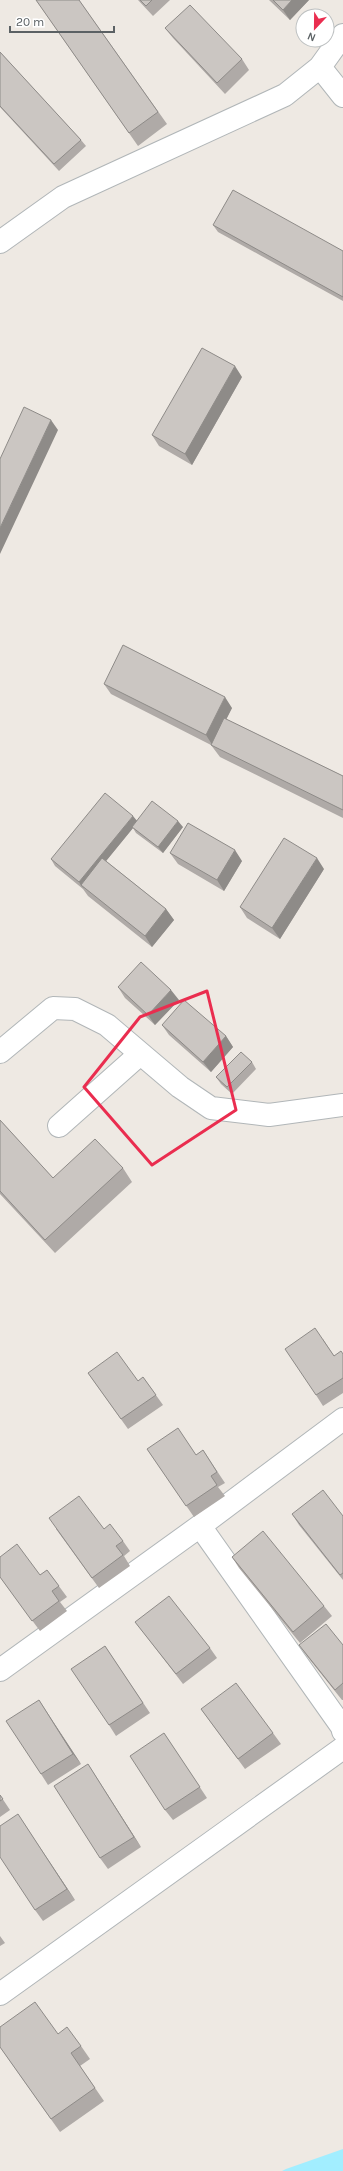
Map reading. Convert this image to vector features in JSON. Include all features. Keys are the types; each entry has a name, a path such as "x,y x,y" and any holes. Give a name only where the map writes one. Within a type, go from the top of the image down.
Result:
{"street":[{"path":"0,242 63,197 285,94 320,67 343,35"},
{"path":"320,67 343,96"},
{"path":"0,1052 54,1008 75,1009 107,1025 180,1087 211,1108 269,1115 343,1105"},
{"path":"59,1126 140,1054"},
{"path":"0,1670 200,1526 343,1419"},
{"path":"200,1526 342,1727 343,1732"},
{"path":"0,1994 343,1748"}],"highlighted area":[{"path":"207,991 236,1110 152,1165 84,1087 140,1017"}],"water":[{"path":"343,2149 343,2171 282,2171 286,2169"}],"building":[{"path":"36,0 79,0 158,112 129,133"},
{"path":"140,0 152,0 146,6"},
{"path":"273,0 292,0 283,10"},
{"path":"190,5 242,59 217,83 165,28"},
{"path":"0,52 81,140 54,164 0,106"},
{"path":"233,190 343,251 343,297 213,225"},
{"path":"202,348 235,366 185,454 152,435"},
{"path":"24,407 51,420 0,528 0,459"},
{"path":"123,645 225,697 206,735 104,684"},
{"path":"224,718 343,776 343,810 211,745"},
{"path":"105,793 133,816 79,882 51,859"},
{"path":"152,801 178,821 158,847 132,827"},
{"path":"188,823 235,850 217,880 170,853"},
{"path":"284,838 317,858 272,928 240,907"},
{"path":"102,858 166,909 145,936 81,885"},
{"path":"141,962 171,990 148,1015 118,987"},
{"path":"184,1000 226,1036 203,1062 162,1025"},
{"path":"241,1052 252,1062 227,1087 216,1077"},
{"path":"0,1120 53,1178 95,1139 123,1168 45,1240 0,1191"},
{"path":"315,1328 334,1356 341,1351 343,1354 343,1378 316,1395 285,1349"},
{"path":"117,1352 138,1381 143,1377 156,1395 121,1419 88,1373"},
{"path":"178,1428 196,1455 203,1450 217,1472 211,1476 217,1485 186,1506 147,1449"},
{"path":"323,1490 343,1516 343,1573 340,1575 292,1514"},
{"path":"79,1496 104,1529 110,1524 123,1541 116,1546 123,1555 92,1578 49,1518"},
{"path":"263,1531 324,1606 293,1632 232,1557"},
{"path":"17,1544 40,1575 47,1570 59,1586 52,1591 59,1601 32,1621 0,1577 0,1557"},
{"path":"169,1596 210,1648 176,1674 135,1622"},
{"path":"326,1624 343,1645 343,1683 335,1690 299,1645"},
{"path":"105,1646 143,1703 109,1725 71,1669"},
{"path":"236,1683 273,1733 238,1759 201,1709"},
{"path":"39,1700 73,1754 41,1774 6,1721"},
{"path":"164,1733 200,1787 165,1810 130,1756"},
{"path":"88,1764 134,1837 100,1858 54,1786"},
{"path":"18,1814 67,1889 35,1910 0,1857 0,1826"},
{"path":"35,2002 58,2034 67,2027 81,2046 71,2053 95,2088 51,2119 0,2047 0,2027"}]}
